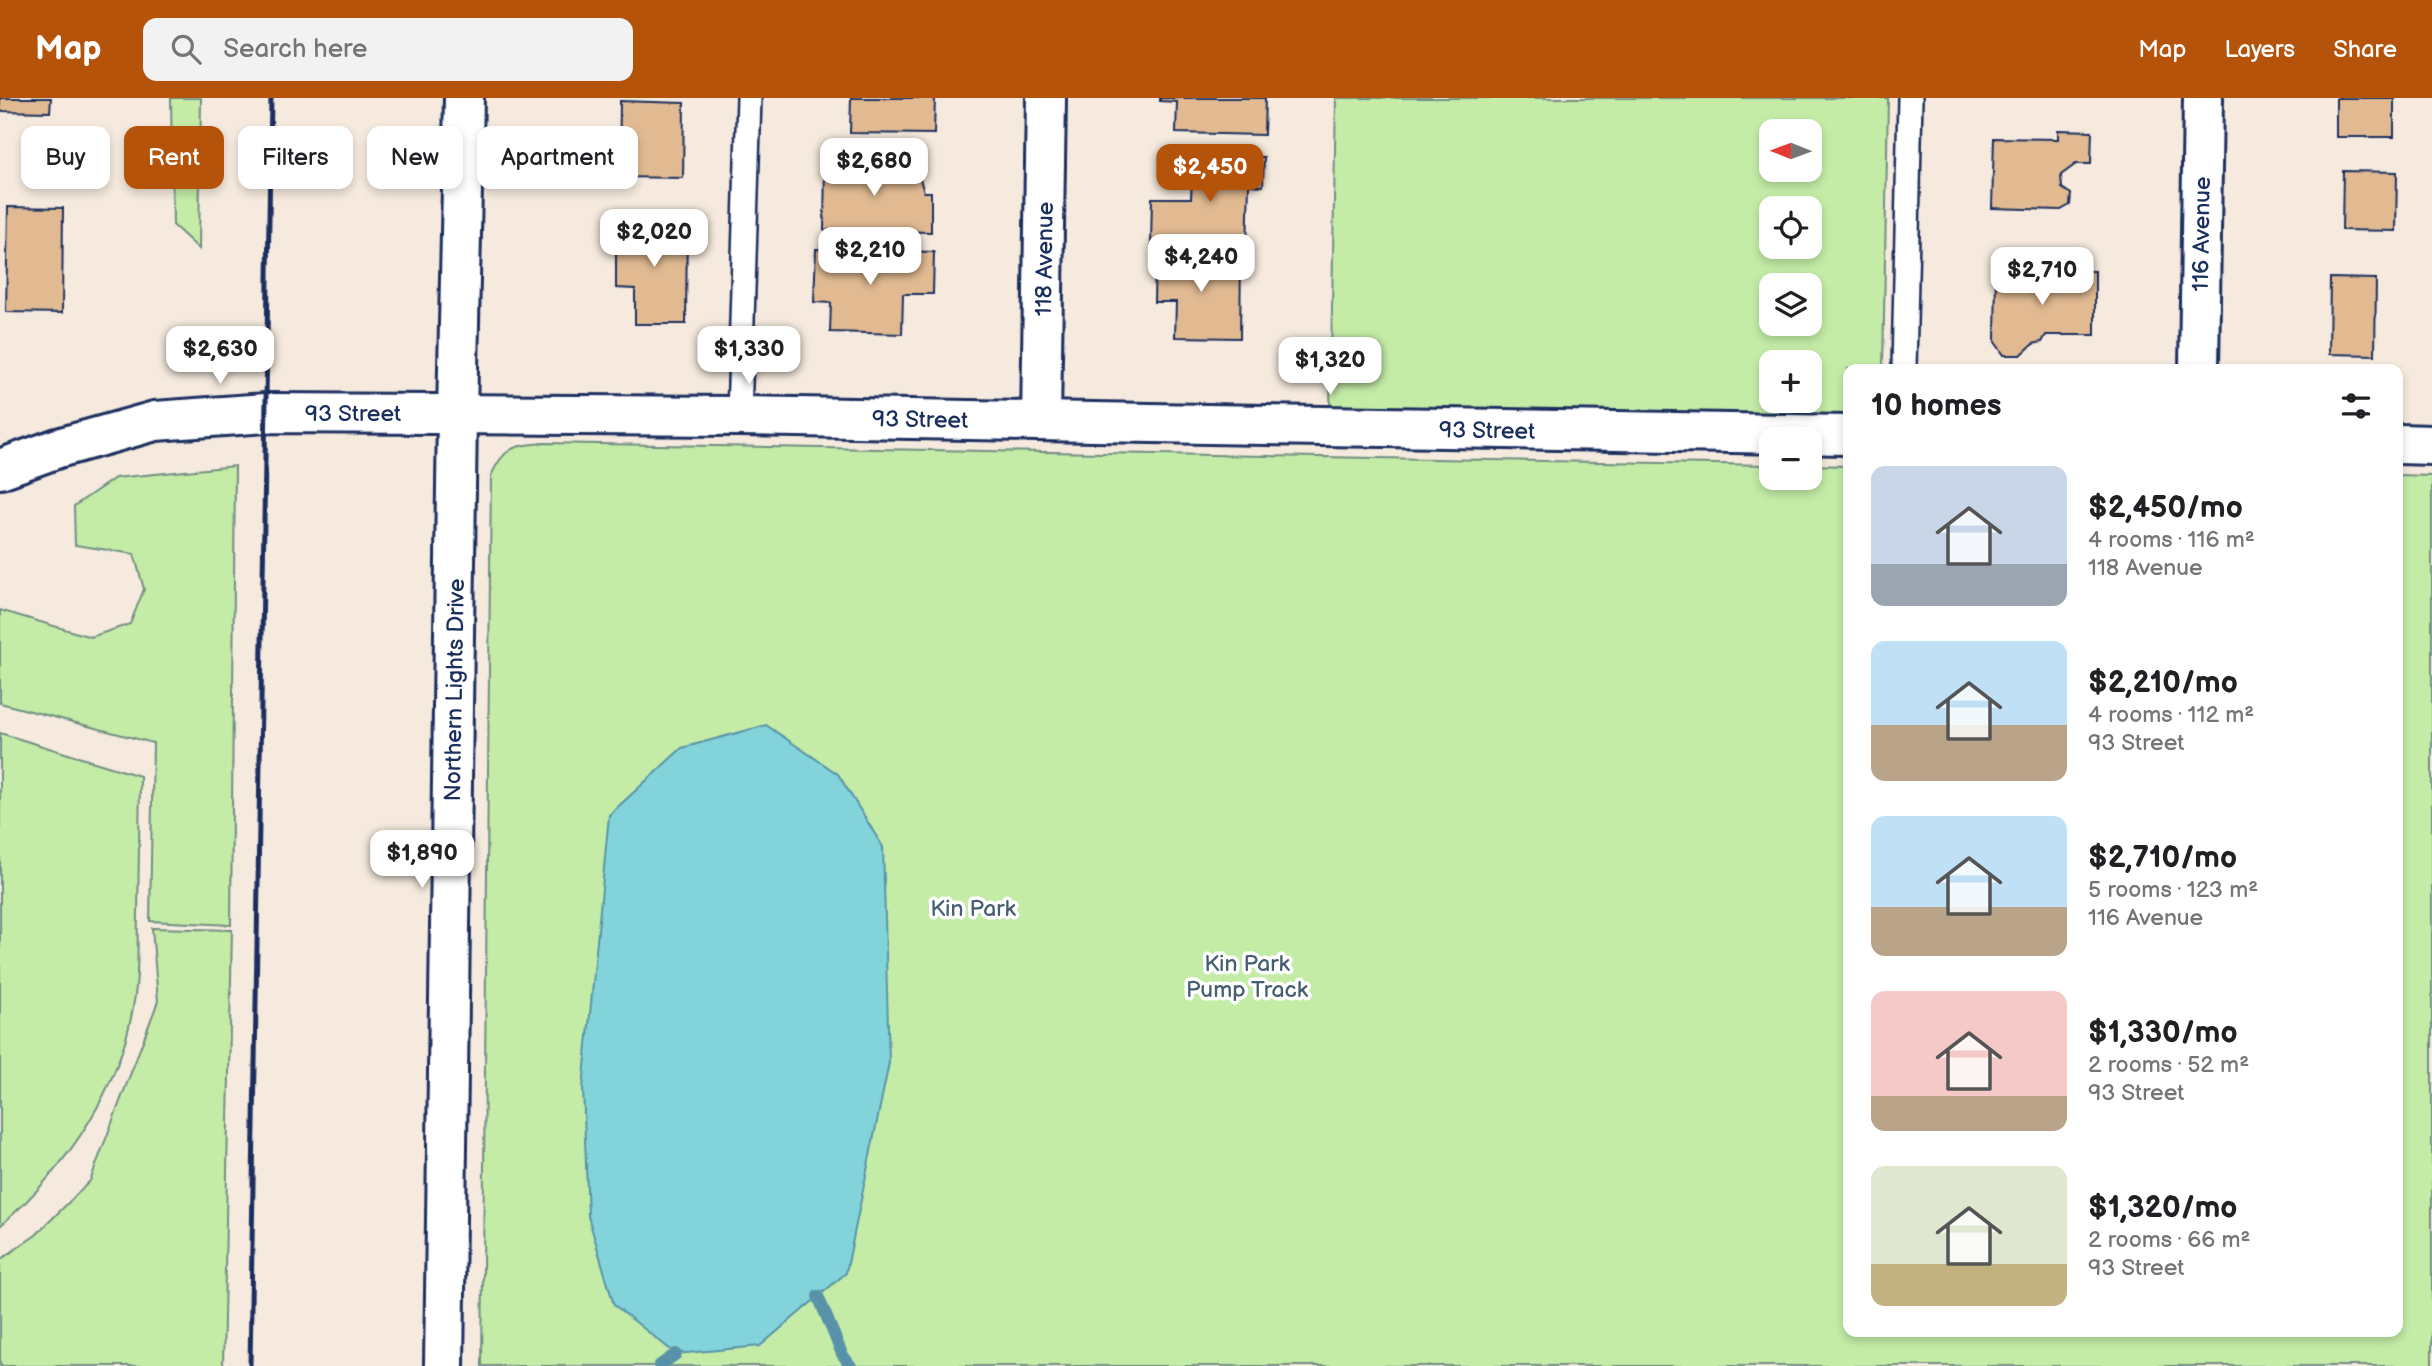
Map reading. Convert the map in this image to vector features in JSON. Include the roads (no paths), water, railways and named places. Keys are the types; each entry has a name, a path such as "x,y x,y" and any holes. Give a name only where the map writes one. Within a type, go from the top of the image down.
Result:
{"street":[{"name":"Northern Lights Drive","path":"444,1366 464,98"},
{"name":"118 Avenue","path":"1041,421 1046,98"},
{"name":"116 Avenue","path":"2199,364 2203,98"},
{"name":"93 Street","path":"0,469 155,421 266,413 740,416 1843,435"},
{"path":"2403,444 2432,445"}],"lane":[{"path":"740,416 749,98"},
{"path":"1904,364 1910,98"}],"water":[{"path":"766,725 838,774 883,847 889,1063 846,1273 760,1346 676,1354 614,1305 588,1216 583,1088 609,815 682,748"}],"waterway":[{"path":"818,1296 842,1354 851,1366"},
{"path":"659,1366 676,1354"}],"railway":[{"path":"250,1366 271,98"}],"park label":[{"name":"Kin Park","path":"973,908"},
{"name":"Kin Park Pump Track","path":"1247,976"}]}
